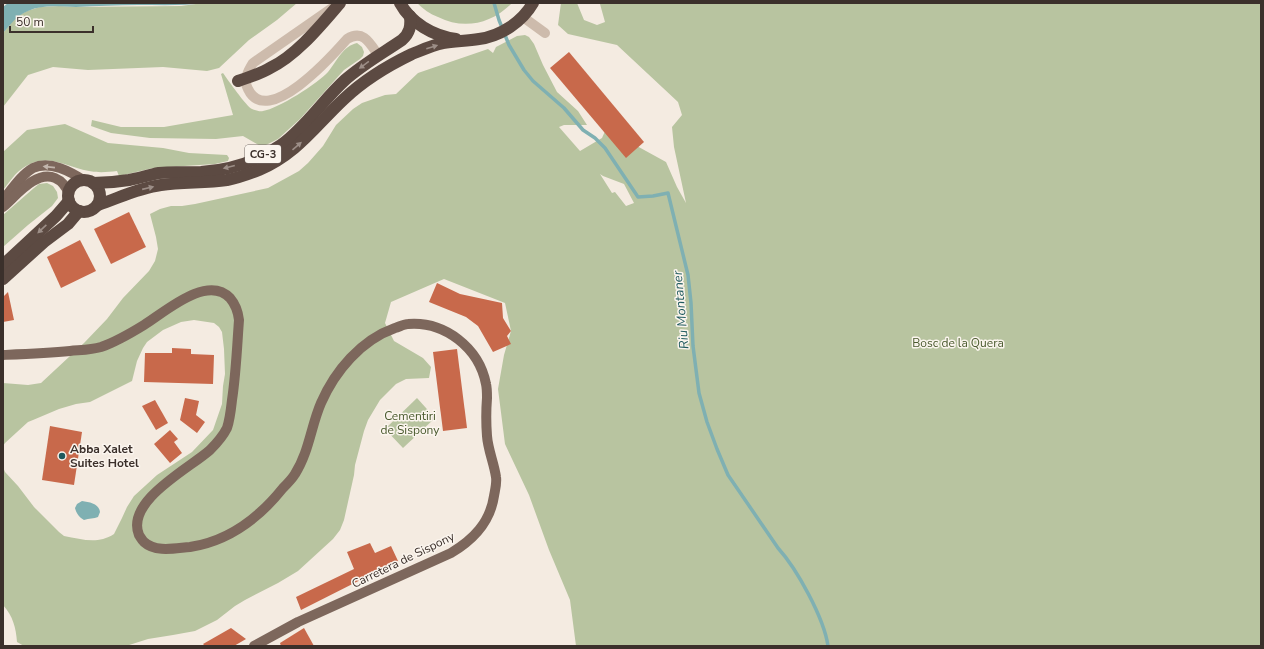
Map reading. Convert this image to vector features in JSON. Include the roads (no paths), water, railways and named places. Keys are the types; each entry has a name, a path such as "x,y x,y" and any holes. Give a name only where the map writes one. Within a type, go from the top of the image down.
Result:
{"highway":[{"path":"238,82 270,68 283,60 310,36 339,3"},
{"name":"CG-3","path":"400,3 410,16 421,26 433,33 447,38 463,40"},
{"name":"CG-3","path":"68,224 82,220 123,195 148,187 228,180 244,176 281,159 297,146 344,98 376,73 429,47 463,40 480,39 495,35 510,27 533,3"},
{"name":"CG-3","path":"3,265 56,216 69,198 70,190 74,184 81,181 130,180 160,173 202,172 227,168 258,157 280,146 345,80 406,36 410,30 410,16"},
{"path":"89,182 99,191 98,205"},
{"path":"69,198 75,209 79,211"},
{"name":"CG-3","path":"3,279 68,224 79,211 90,211 98,205 112,201"}],"main road":[{"path":"3,200 21,178 33,168 40,166 48,165 59,168 75,174 89,182"},
{"path":"3,207 32,181 42,176 52,177 63,183 69,198"},
{"name":"Carretera de Sispony","path":"3,355 50,353 99,348 118,340 192,295 207,290 215,290 223,292 232,300 238,311 239,320 234,389 230,416 226,428 217,442 210,449 171,479 147,501 137,518 137,527 142,540 153,547 165,549 195,546 220,540 256,517 275,498 296,474 306,450 321,403 334,379 345,364 364,345 382,333 407,324 427,325 449,332 466,345 479,361 487,385 487,437 496,479 493,507 484,525 472,539 451,553 298,622 254,646"}],"street":[{"path":"339,3 253,63 248,71 246,82 248,89 253,96 265,102 273,100 291,90 310,77 347,39 354,36 366,39 378,55"},
{"path":"522,16 545,33"}],"water":[{"path":"8,3 205,3 180,5 40,7 20,15 3,33 3,7"},
{"path":"82,501 91,503 98,507 100,512 98,517 84,520 80,517 75,508 77,504"}],"waterway":[{"name":"Riu Montaner","path":"494,3 509,45 524,70 533,81 564,108 583,130 595,138 605,148 638,197 668,193 688,275 693,346 699,393 707,422 728,475 793,568 809,594 821,622 828,646"}],"place":[{"name":"Abba Xalet Suites Hotel","path":"62,456"}],"park label":[{"name":"Bosc de la Quera","path":"958,343"},
{"name":"Cementiri de Sispony","path":"410,423"}]}
